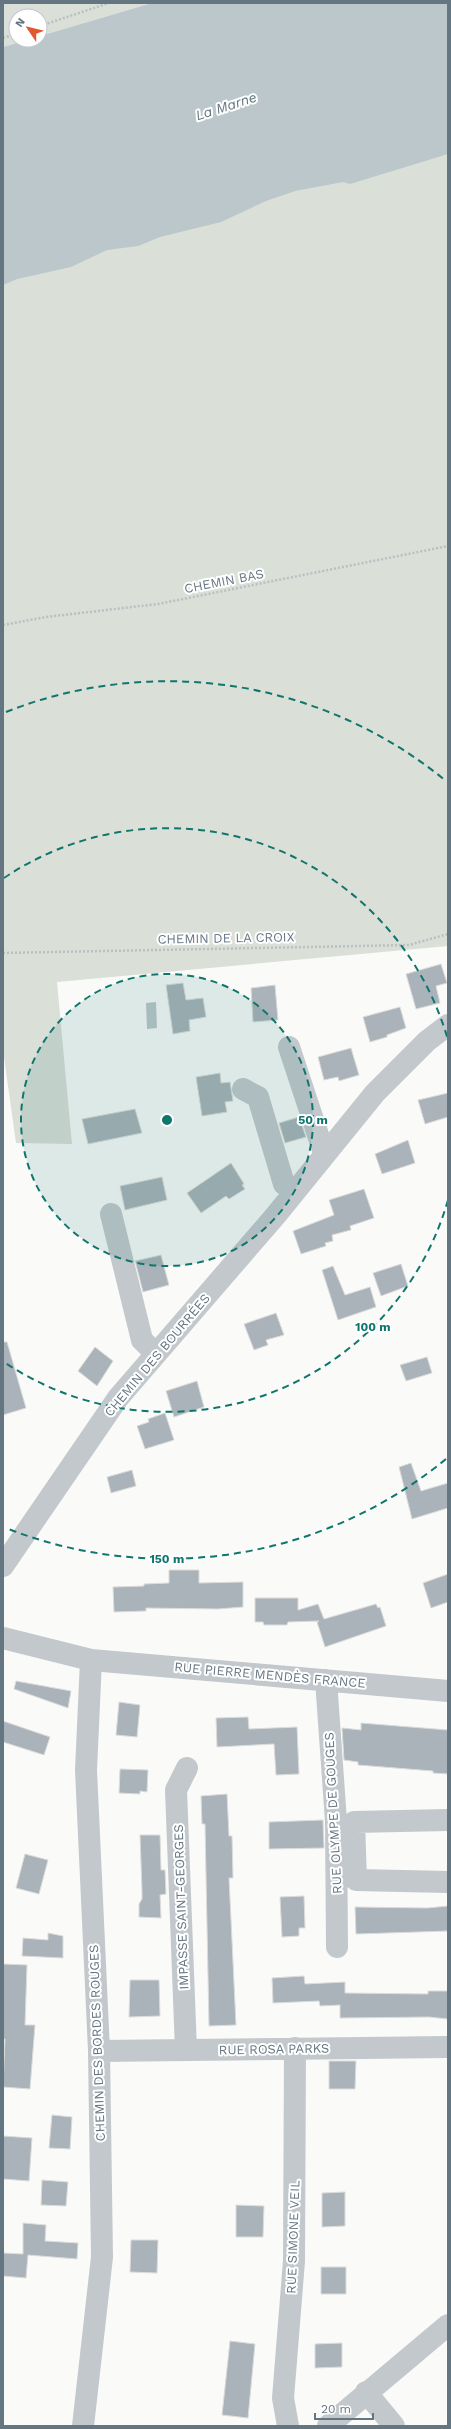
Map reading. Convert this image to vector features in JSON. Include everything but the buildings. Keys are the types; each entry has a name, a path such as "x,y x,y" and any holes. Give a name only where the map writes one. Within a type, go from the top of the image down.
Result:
{"street":[{"name":"CHEMIN DES BOURRÉES","path":"3,1566 118,1398 294,1191 375,1093 427,1041 448,1025"},
{"path":"289,1047 324,1153"},
{"path":"243,1089 258,1097 284,1184 294,1191"},
{"path":"111,1214 142,1340 156,1354"},
{"name":"RUE PIERRE MENDÈS FRANCE","path":"3,1638 91,1660 448,1691"},
{"name":"CHEMIN DES BORDES ROUGES","path":"83,2426 102,2257 99,2050 86,1770 91,1660"},
{"name":"RUE OLYMPE DE GOUGES","path":"326,1680 336,1821 337,1947"},
{"name":"IMPASSE SAINT-GEORGES","path":"186,2050 176,1790 187,1768"},
{"name":"RUE OLYMPE DE GOUGES","path":"448,1820 354,1822 356,1880 448,1882"},
{"name":"RUE ROSA PARKS","path":"99,2050 448,2047"},
{"name":"RUE SIMONE VEIL","path":"288,2426 283,2398 294,2261 295,2048"},
{"path":"328,2426 366,2392 448,2325"},
{"path":"366,2392 394,2426"}],"path":[{"path":"48,23 109,3"},
{"name":"CHEMIN BAS","path":"3,625 46,617 158,604 448,546"},
{"name":"CHEMIN DE LA CROIX","path":"3,953 409,945 448,934"}],"shaded area":[{"path":"3,3 152,3 48,34 48,8 8,8 8,46 3,47"},
{"path":"448,141 448,946 57,982 72,1144 16,1143 3,1050 3,282"}],"water":[{"name":"La Marne","path":"152,3 448,3 448,154 350,184 343,182 295,191 266,201 221,222 160,237 138,246 107,250 71,267 17,279 3,285 3,47 8,46 8,48 48,48 48,34"},
{"path":"156,1002 157,1028 147,1029 146,1003"}]}
